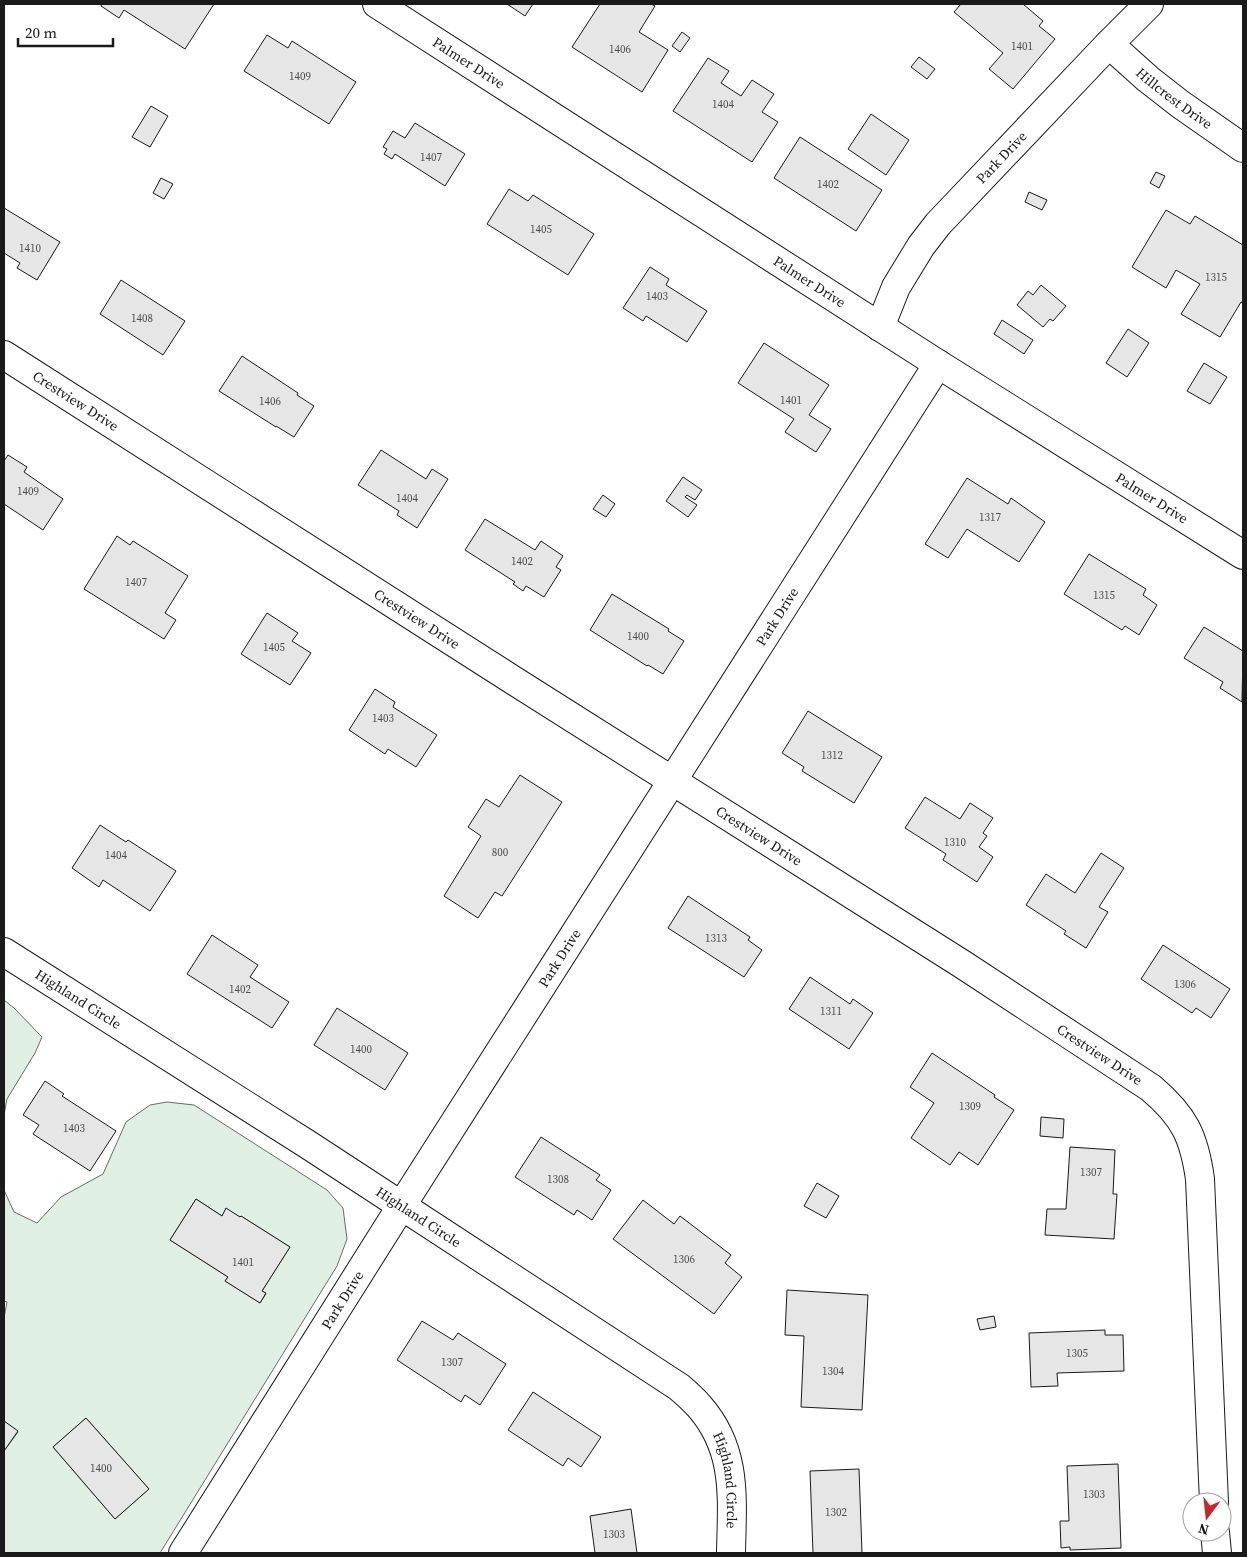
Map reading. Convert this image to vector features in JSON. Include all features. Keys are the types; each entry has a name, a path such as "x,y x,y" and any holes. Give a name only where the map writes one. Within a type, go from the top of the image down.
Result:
{"street":[{"name":"Palmer Drive","path":"377,4 938,364 1243,556"},
{"name":"Park Drive","path":"880,327 896,287 921,246 938,224 1149,4"},
{"name":"Hillcrest Drive","path":"1109,44 1148,79 1180,104 1243,148"},
{"name":"Crestview Drive","path":"4,355 962,964 1151,1088 1170,1104 1180,1118 1194,1145 1200,1179 1214,1492"},
{"name":"Park Drive","path":"183,1553 402,1205 938,364"},
{"name":"Highland Circle","path":"4,952 402,1205 679,1387 699,1405 722,1443 732,1486 730,1553"}],"green space":[{"path":"4,1000 42,1037 35,1053 7,1099 4,1115"},
{"path":"167,1102 194,1105 327,1190 343,1208 347,1239 337,1266 160,1553 4,1553 4,1451 18,1432 4,1421 4,1318 7,1302 4,1301 4,1190 14,1212 37,1223 61,1197 103,1174 126,1122 150,1105","holes":["196,1199 222,1216 226,1209 241,1216 290,1247 262,1291 266,1294 260,1303 225,1281 228,1277 170,1240","86,1418 149,1489 115,1519 53,1447"]}],"building":[{"path":"102,4 214,4 185,49 124,10 119,18 101,6"},
{"path":"507,4 533,4 525,16"},
{"path":"600,4 651,4 655,6 639,32 668,50 642,92 572,47"},
{"path":"961,4 1023,4 1043,21 1039,26 1055,39 1013,89 989,69 1003,53 954,12"},
{"path":"682,32 690,38 680,52 672,46"},
{"path":"267,35 288,48 292,41 356,82 329,124 244,71"},
{"path":"919,57 935,69 927,79 911,67"},
{"path":"708,58 729,71 721,83 741,96 752,80 774,94 762,112 778,122 752,162 673,111"},
{"path":"151,106 168,116 150,147 132,137"},
{"path":"871,114 909,140 886,175 848,149"},
{"path":"415,123 465,154 445,186 395,154 392,159 384,154 387,149 383,147 393,131 405,138"},
{"path":"800,137 882,190 856,231 774,178"},
{"path":"1156,172 1165,176 1159,188 1150,183"},
{"path":"161,178 173,184 164,199 153,193"},
{"path":"509,189 528,201 533,195 594,234 568,275 487,224"},
{"path":"1029,192 1047,200 1042,210 1025,202"},
{"path":"4,208 60,242 37,280 17,268 20,263 4,253"},
{"path":"1166,210 1190,224 1195,216 1243,245 1243,303 1241,302 1220,337 1181,314 1200,284 1176,270 1166,288 1132,267"},
{"path":"650,267 669,279 666,285 707,311 687,342 646,316 643,321 623,308"},
{"path":"121,280 185,321 163,355 100,314"},
{"path":"1041,285 1066,306 1053,321 1050,319 1043,327 1017,305 1028,291 1033,295"},
{"path":"1002,320 1033,340 1024,354 994,334"},
{"path":"1128,329 1149,343 1127,377 1106,363"},
{"path":"764,343 829,385 809,415 831,429 816,452 785,432 794,419 738,383"},
{"path":"242,356 298,393 297,395 314,406 294,437 219,391"},
{"path":"1204,363 1227,377 1210,404 1187,391"},
{"path":"381,450 426,479 432,469 448,479 417,528 397,515 399,511 358,485"},
{"path":"8,455 27,467 24,472 63,499 43,530 4,504 4,461"},
{"path":"683,477 702,490 695,500 687,495 685,497 697,505 688,517 666,501"},
{"path":"967,478 1008,504 1011,498 1045,522 1019,562 967,529 948,558 925,544"},
{"path":"603,495 615,504 606,517 593,509"},
{"path":"485,519 535,550 541,541 563,556 556,567 561,570 544,597 526,586 523,591 513,584 515,582 465,550"},
{"path":"117,536 130,545 133,541 188,576 165,613 176,620 164,639 84,589"},
{"path":"1089,554 1146,589 1143,595 1157,605 1139,635 1125,626 1122,630 1064,594"},
{"path":"612,594 669,629 668,631 684,641 663,674 590,630"},
{"path":"267,613 298,633 292,641 311,653 290,685 241,654"},
{"path":"1204,627 1243,651 1242,702 1220,688 1223,682 1184,658"},
{"path":"375,689 395,702 393,707 437,735 416,767 388,749 385,754 349,730"},
{"path":"808,711 882,757 854,803 802,771 804,767 782,753"},
{"path":"520,775 562,802 502,896 495,892 478,918 444,896 481,836 468,827 486,799 499,807"},
{"path":"925,797 960,819 970,803 993,818 983,833 987,836 979,847 993,857 977,882 943,860 946,854 905,828"},
{"path":"100,825 126,842 128,840 176,871 150,911 103,880 99,887 72,868"},
{"path":"1101,853 1124,868 1099,907 1108,912 1086,948 1064,934 1066,931 1026,905 1046,874 1075,893"},
{"path":"688,896 750,937 748,940 762,950 744,977 668,928"},
{"path":"212,935 258,965 250,977 289,1002 272,1028 187,974"},
{"path":"1163,945 1230,989 1211,1018 1196,1008 1192,1013 1141,979"},
{"path":"810,977 850,1004 853,999 873,1013 849,1049 789,1009"},
{"path":"337,1008 408,1053 385,1090 314,1045"},
{"path":"932,1053 1014,1110 978,1165 959,1152 950,1165 911,1138 934,1103 910,1087"},
{"path":"45,1081 64,1094 62,1096 116,1131 90,1171 33,1134 39,1125 23,1115"},
{"path":"1041,1117 1064,1119 1063,1138 1040,1136"},
{"path":"541,1137 600,1175 596,1180 611,1190 592,1220 577,1210 574,1215 515,1177"},
{"path":"1070,1147 1115,1150 1113,1194 1117,1194 1114,1239 1045,1235 1047,1209 1066,1209"},
{"path":"817,1183 839,1196 826,1218 804,1206"},
{"path":"196,1199 222,1216 226,1208 290,1247 262,1291 266,1293 260,1303 225,1281 228,1277 170,1240"},
{"path":"643,1200 674,1224 680,1216 731,1255 725,1263 742,1277 714,1314 613,1239"},
{"path":"787,1290 868,1295 862,1410 801,1407 804,1336 785,1335"},
{"path":"994,1316 996,1327 980,1330 977,1319"},
{"path":"422,1321 453,1340 458,1333 506,1364 480,1405 465,1395 461,1402 397,1360"},
{"path":"1105,1330 1105,1335 1123,1335 1124,1371 1057,1373 1058,1386 1031,1387 1029,1333"},
{"path":"533,1392 601,1437 581,1467 568,1458 563,1466 508,1430"},
{"path":"86,1418 149,1489 115,1519 53,1447"},
{"path":"4,1421 18,1431 4,1451"},
{"path":"1118,1464 1121,1548 1070,1550 1070,1547 1061,1548 1060,1521 1069,1521 1067,1466"},
{"path":"859,1469 862,1553 813,1553 810,1471"},
{"path":"631,1509 637,1553 595,1553 590,1516"}]}
